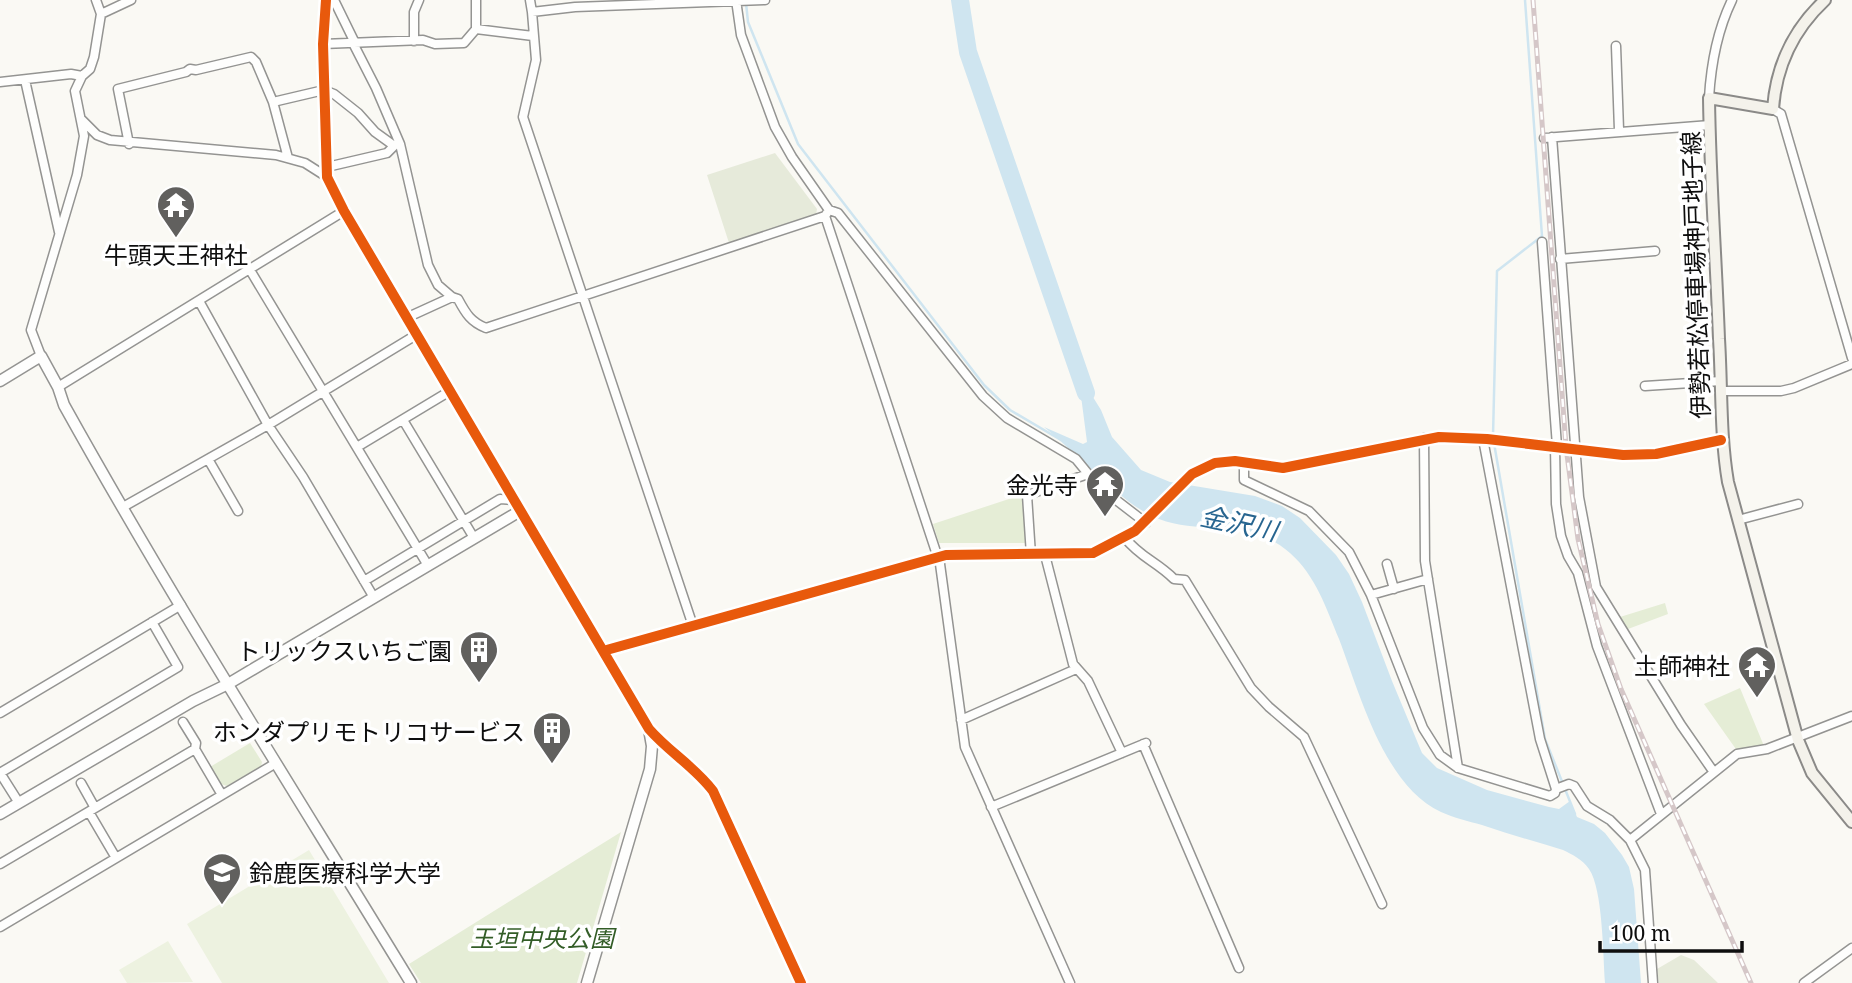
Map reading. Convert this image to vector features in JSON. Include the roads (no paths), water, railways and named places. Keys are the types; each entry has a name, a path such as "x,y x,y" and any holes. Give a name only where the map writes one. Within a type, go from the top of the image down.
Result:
{"main road":[{"path":"1773,109 1777,79 1786,51 1802,23 1821,2"},
{"name":"伊勢若松停車場神戸地子線","path":"1773,109 1709,98 1721,440 1728,482 1798,735 1812,773 1852,822"}],"street":[{"path":"96,0 102,14 94,57 90,69 82,76 75,90 84,136 77,175 31,330 64,404 122,507 411,983"},
{"path":"102,14 131,0"},
{"path":"326,0 323,44 327,172 344,211 649,729 664,747 695,769 713,791 801,983"},
{"path":"334,0 376,88 396,144 428,265 438,285 452,298 458,299 467,316 475,323 486,328 827,213 838,214 983,396 1007,418 1068,453 1108,495 1146,523"},
{"path":"414,41 414,12 419,0"},
{"path":"323,44 355,45 423,40 435,44 464,43 475,29 476,0"},
{"path":"530,0 536,60 523,117 693,626"},
{"path":"1709,98 1715,49 1724,14 1732,0"},
{"path":"736,1 741,35 775,127 827,213 940,564 965,747 1070,983"},
{"path":"532,12 575,7 760,1"},
{"path":"475,29 533,36"},
{"path":"1616,46 1619,130"},
{"path":"130,144 118,89 190,69 196,70 251,57 256,62 273,102 288,158"},
{"path":"0,82 71,74 82,76"},
{"path":"25,80 60,235"},
{"path":"273,102 324,90 334,94 358,113 375,132 396,144"},
{"path":"1773,109 1781,114 1852,358"},
{"path":"79,118 97,135 110,140 130,144 276,155 327,172 387,153 396,144"},
{"path":"1710,125 1548,137 1578,497 1596,587 1681,725 1713,771"},
{"path":"58,387 344,211"},
{"path":"1542,242 1556,446 1556,504 1561,536 1578,573 1597,646 1661,814"},
{"path":"1560,259 1655,251"},
{"path":"250,270 427,564"},
{"path":"407,318 452,298"},
{"path":"199,301 268,425 303,477 373,596"},
{"path":"122,507 268,425 416,335"},
{"path":"0,381 41,356"},
{"path":"1645,386 1721,386 1781,391 1852,364"},
{"path":"356,447 450,391"},
{"path":"403,420 474,538"},
{"path":"603,650 946,555 1093,553 1125,538 1146,523 1192,474 1214,463 1244,463 1283,468 1439,436 1490,439 1615,454 1656,454 1721,440"},
{"path":"1424,438 1426,561 1458,768"},
{"path":"1490,439 1540,739 1561,787"},
{"path":"208,459 238,511"},
{"path":"1244,463 1244,480 1309,511 1349,552 1371,595 1428,739 1440,755 1458,768 1550,796 1561,787 1574,786 1587,806 1610,820 1630,840 1646,870 1653,983"},
{"path":"1031,555 1027,495 1088,474"},
{"path":"364,581 500,499 514,500"},
{"path":"1738,520 1798,504"},
{"path":"0,814 193,701 228,684 520,511"},
{"path":"1125,538 1143,558 1159,564 1174,579 1185,580 1251,688 1304,737 1382,904"},
{"path":"1045,555 1069,654 1076,668 1088,681 1122,753"},
{"path":"1387,564 1394,589"},
{"path":"1371,595 1428,579"},
{"path":"0,713 181,605"},
{"path":"19,803 0,773 178,667 152,622"},
{"path":"961,720 1076,668"},
{"path":"1630,840 1737,754 1767,749 1852,716"},
{"path":"183,722 196,743 195,749 222,795"},
{"path":"587,983 650,769 652,746 649,729"},
{"path":"991,807 1144,743 1239,968"},
{"path":"0,864 195,749"},
{"path":"0,927 276,763"},
{"path":"81,783 116,858"},
{"path":"1804,983 1852,948"}],"water":[{"path":"1078,373 1101,410 1112,437 1141,470 1170,482 1255,496 1282,506 1300,518 1336,555 1349,574 1362,602 1422,753 1437,768 1487,790 1549,807 1559,809 1570,801 1577,817 1594,824 1605,833 1629,867 1634,889 1641,983 1605,983 1602,923 1597,891 1589,869 1580,860 1563,850 1441,812 1421,799 1404,782 1376,736 1319,593 1307,572 1290,553 1258,534 1176,524 1145,512 1115,491 1044,427 1083,444 1087,442"}],"waterway":[{"name":"金沢川","path":"960,0 968,52 1086,393"},
{"path":"1493,436 1497,271 1542,236 1525,0"},
{"path":"746,3 748,22 798,144 984,385 1010,410 1061,440"},
{"path":"1494,443 1545,739 1575,814"}],"railway":[{"path":"1533,0 1566,447 1578,539 1598,624 1621,689 1751,983"}],"place":[{"name":"牛頭天王神社","path":"176,239"},
{"name":"金光寺","path":"1105,518"},
{"name":"トリックスいちご園","path":"479,684"},
{"name":"土師神社","path":"1757,699"},
{"name":"ホンダプリモトリコサービス","path":"552,765"},
{"name":"鈴鹿医療科学大学","path":"222,906"}],"park label":[{"name":"玉垣中央公園","path":"542,937"}]}
